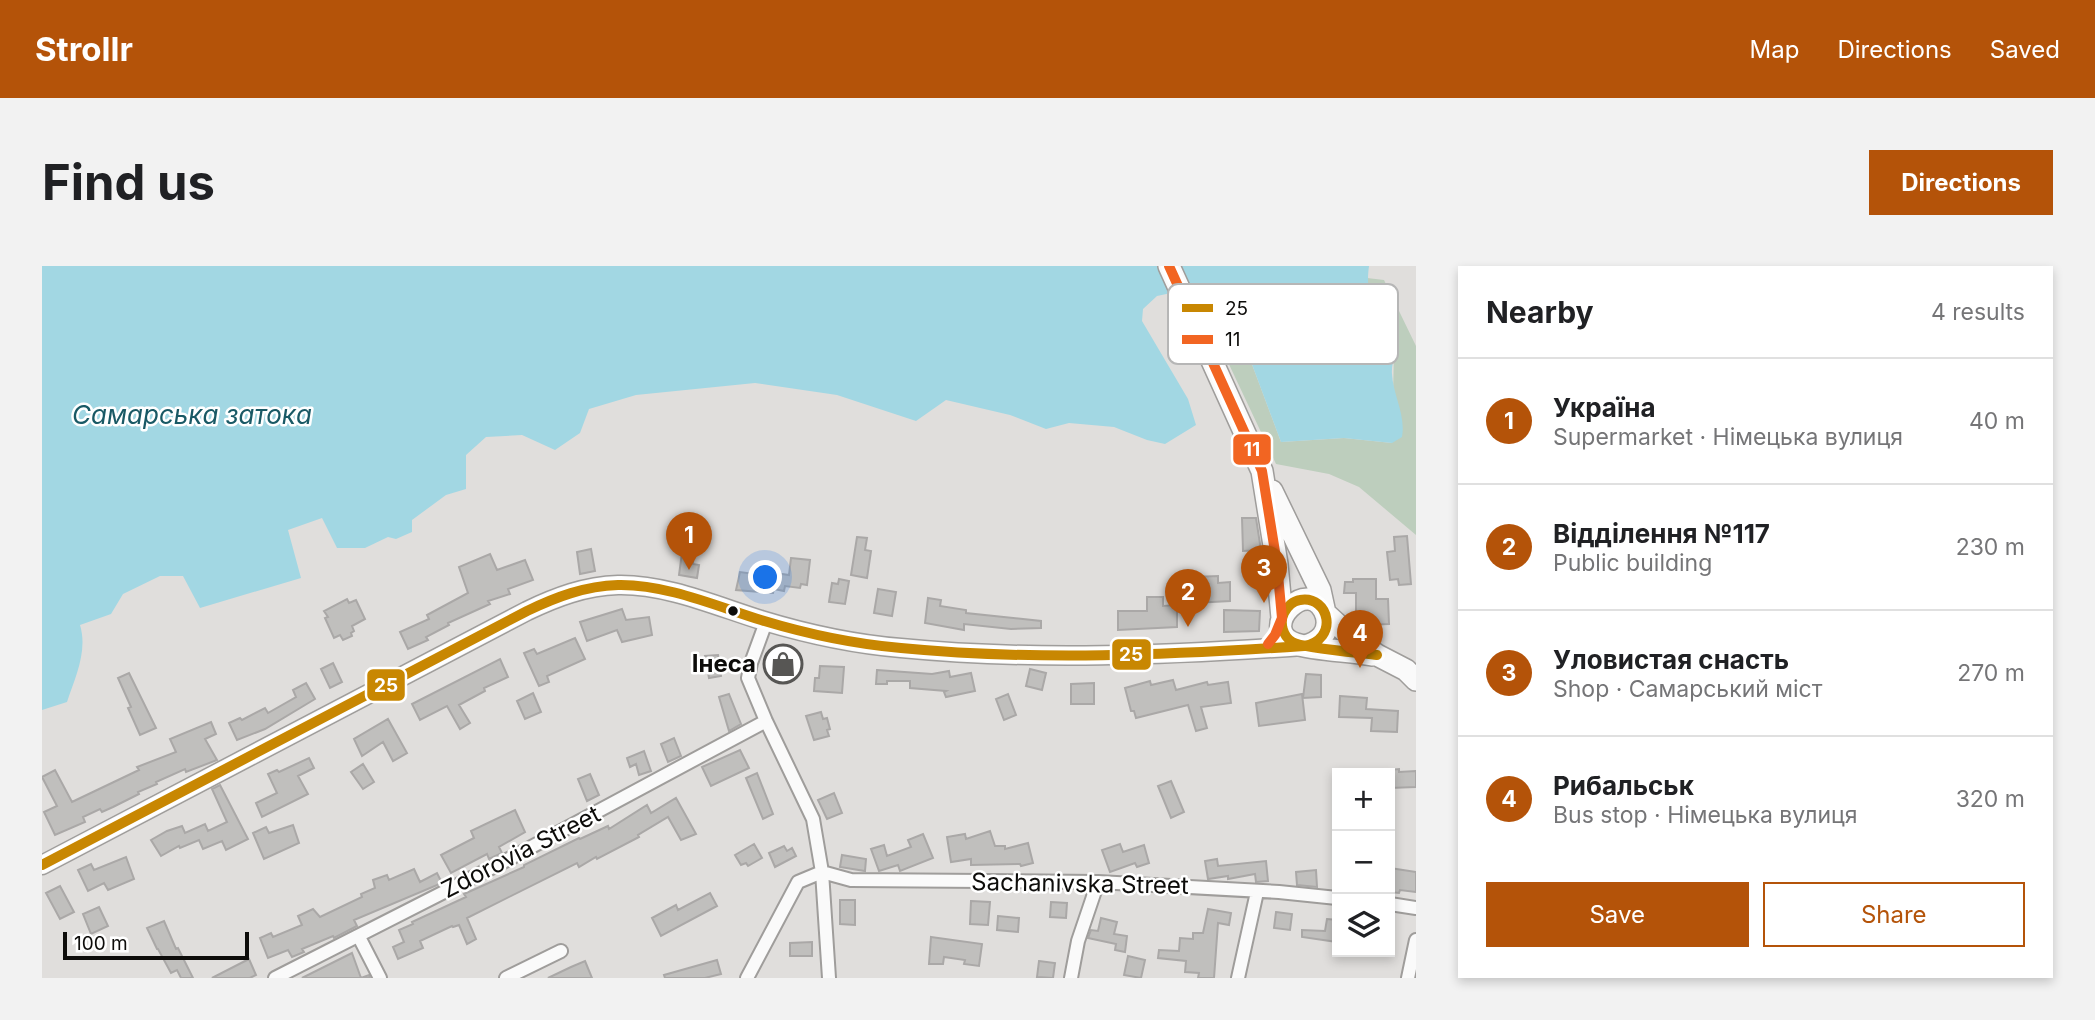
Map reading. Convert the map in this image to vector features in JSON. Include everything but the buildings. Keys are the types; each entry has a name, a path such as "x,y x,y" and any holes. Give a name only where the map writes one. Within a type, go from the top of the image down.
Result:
{"main road":[{"path":"1168,266 1176,284"},
{"path":"42,865 527,611 559,596 589,588 618,585 645,587 830,639 901,648 1000,654 1199,653 1312,644 1324,635 1327,628 1320,590 1213,364"},
{"path":"1262,471 1277,564 1283,632 1292,642 1304,646 1377,656"},
{"path":"1263,649 1275,635 1288,606 1301,600 1315,602 1349,635 1377,656 1406,670 1416,680"}],"street":[{"path":"766,622 748,678 813,819 822,872 829,978"},
{"name":"Zdorovia Street","path":"275,978 359,937 766,721"},
{"path":"747,978 797,882 822,872"},
{"name":"Sachanivska Street","path":"822,872 851,880 1098,882 1332,898"},
{"path":"1071,978 1078,941 1098,882"},
{"path":"1238,978 1257,892"},
{"path":"1395,905 1416,908"},
{"path":"359,937 380,978"},
{"path":"1408,978 1416,940"},
{"path":"506,978 561,951"}],"green space":[{"path":"1367,278 1384,280 1386,284 1367,284"},
{"path":"1398,309 1416,346 1416,535 1359,487 1329,474 1276,464 1229,364 1252,364 1281,442 1344,438 1392,443 1394,364 1398,364"}],"water":[{"name":"Самарська затока","path":"42,266 1369,266 1368,284 1168,284 1168,294 1157,296 1143,309 1142,321 1188,399 1196,425 1165,444 1114,427 1069,423 1046,429 1010,415 946,400 916,421 837,395 755,383 636,395 589,409 580,433 555,450 522,435 486,437 466,455 466,489 446,495 412,520 412,532 396,539 388,537 365,548 337,548 322,518 288,530 301,578 200,608 183,576 160,576 123,594 111,614 80,625 82,654 67,702 42,710"},
{"name":"Самарська затока","path":"1252,364 1393,364 1402,437 1392,443 1344,438 1281,442"}],"transit line":[{"name":"11","path":"1169,266 1177,284"},
{"name":"11","path":"1213,364 1262,471 1277,564 1282,618 1268,644"},
{"name":"25","path":"42,865 527,611 560,597 594,588 618,585 654,588 796,630 866,644 951,652 1052,655 1153,654 1304,646 1315,642 1322,636 1326,627 1324,611 1310,600 1295,602 1284,613 1284,633 1292,642 1298,644 1307,646 1332,650 1377,655"}],"place":[{"name":"Україна","path":"689,570"},
{"name":"Уловистая снасть","path":"1264,603"},
{"name":"Відділення №117","path":"1188,627"},
{"name":"Інеса","path":"783,664"},
{"name":"Рибальськ","path":"1360,668"}]}
